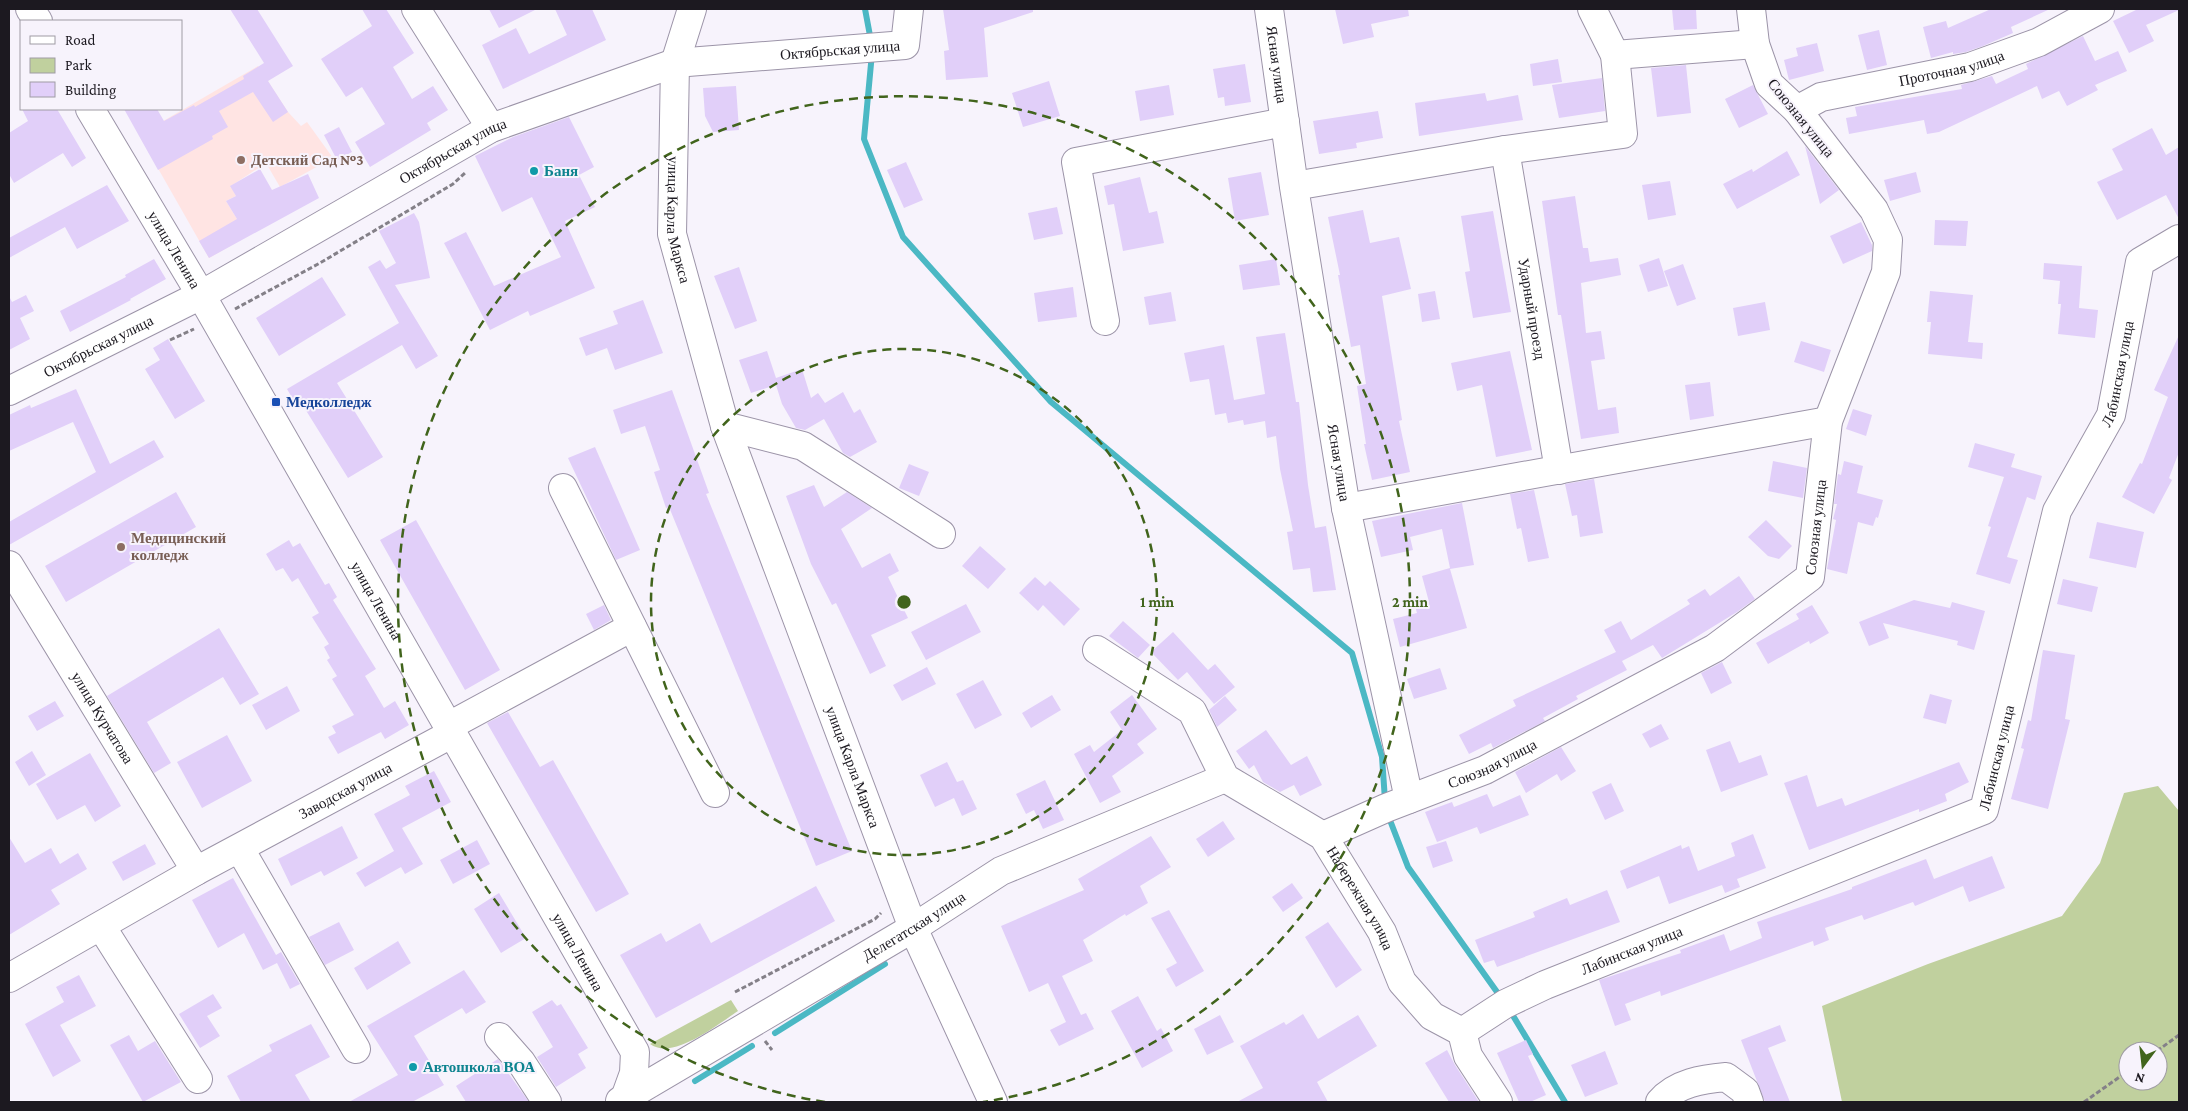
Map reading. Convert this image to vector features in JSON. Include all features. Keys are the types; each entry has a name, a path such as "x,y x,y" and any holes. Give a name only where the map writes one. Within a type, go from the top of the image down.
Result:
{"street":[{"path":"30,9 37,20"},
{"path":"416,9 491,128"},
{"name":"улица Карла Маркса","path":"692,9 675,63 672,234 725,426 913,928 993,1102"},
{"name":"Октябрьская улица","path":"9,391 201,295 491,128 675,63 904,44 909,9"},
{"name":"Ясная улица","path":"1269,9 1346,508 1409,799"},
{"path":"1306,184 1506,150 1623,134 1615,55 1592,9"},
{"name":"Союзная улица","path":"1323,836 1409,799 1485,770 1715,648 1810,577 1828,421 1886,272 1888,240 1874,210 1797,110 1769,84 1755,44 1751,9"},
{"name":"Проточная улица","path":"1797,110 1821,97 1970,67 2039,42 2100,9"},
{"path":"1615,55 1755,44"},
{"name":"улица Ленина","path":"91,110 201,295 636,1052 634,1073 622,1100"},
{"name":"Ясная улица","path":"1105,321 1076,162 1285,122"},
{"name":"Ударный проезд","path":"1506,150 1558,470"},
{"name":"Лабинская улица","path":"1462,1032 1505,1004 1545,984 1984,810 2057,511 2111,415 2140,262 2179,240"},
{"path":"1346,508 1828,421"},
{"path":"725,426 803,446 941,534"},
{"path":"563,488 715,793"},
{"name":"улица Курчатова","path":"9,565 196,871"},
{"name":"Заводская улица","path":"9,978 632,627"},
{"path":"1097,650 1192,711 1224,778"},
{"name":"Набережная улица","path":"1224,778 1323,836 1382,932 1402,982 1432,1016 1462,1032"},
{"name":"Делегатская улица","path":"622,1100 762,1019 913,928 1001,871 1224,778"},
{"path":"240,849 356,1049"},
{"path":"101,926 198,1080"},
{"path":"1462,1032 1468,1056 1498,1102"},
{"path":"499,1037 521,1062 547,1102"},
{"path":"1660,1102 1669,1092 1706,1078 1726,1077 1744,1091 1748,1102"}],"path":[{"path":"735,992 874,919 881,913 878,906"},
{"path":"2168,1043 2179,1035"},
{"path":"765,1041 772,1050"},
{"path":"2084,1102 2118,1078"}],"shaded area":[{"name":"Детский Сад №3","path":"258,66 288,112 301,126 307,122 333,158 280,187 266,163 231,186 236,196 226,201 237,219 244,238 209,258 139,135"}],"green space":[{"path":"2158,786 2179,811 2179,1102 1842,1102 1822,1006 1928,964 2062,916 2100,863 2124,793"},
{"path":"731,1000 738,1011 695,1039 671,1048 660,1048 650,1044"}],"building":[{"path":"230,9 257,9 293,66 268,81 288,112 273,122 253,92 219,111 228,127 212,136 213,139 158,170 125,110 158,110 164,121 194,105 195,107 244,79 243,76 264,63"},
{"path":"362,9 386,9 414,53 393,67 412,99 433,86 448,110 427,123 431,130 370,167 355,142 385,124 362,87 346,97 321,59 372,26"},
{"path":"489,9 537,9 499,28"},
{"path":"555,9 592,9 606,40 503,89 482,45 516,28 529,54 567,35"},
{"path":"943,9 1033,9 1033,12 984,28 988,77 946,80 944,51 949,50"},
{"path":"1335,9 1408,9 1409,16 1371,24 1374,37 1343,44"},
{"path":"1672,9 1696,9 1697,29 1674,30"},
{"path":"1991,9 2050,9 2011,27 2013,33 1983,46 1966,52 1953,54 1953,52 1931,58 1923,27 1946,21 1948,28"},
{"path":"2138,9 2179,10 2146,25 2154,41 2129,53 2113,21"},
{"path":"1879,30 1887,65 1867,70 1858,35"},
{"path":"2083,36 2095,61 2118,51 2127,71 2095,85 2098,90 2067,106 2059,91 2042,99 2037,86 1939,132 1927,134 1924,120 1849,134 1846,118 1857,116 1855,107 1962,89 1961,85 1992,76 1996,84 2028,69 2026,64"},
{"path":"1817,43 1824,71 1789,80 1784,60 1798,56 1796,48"},
{"path":"1558,59 1562,82 1533,86 1530,64"},
{"path":"1245,64 1251,102 1225,106 1224,97 1218,98 1213,69"},
{"path":"1686,65 1691,113 1657,117 1651,68"},
{"path":"1602,78 1605,111 1559,118 1552,85"},
{"path":"1049,81 1060,116 1023,127 1012,93"},
{"path":"1169,85 1174,115 1140,121 1135,91"},
{"path":"1753,85 1768,114 1739,128 1725,99"},
{"path":"736,86 739,130 713,132 705,116 703,88"},
{"path":"1485,93 1487,101 1518,95 1523,120 1419,136 1415,103"},
{"path":"22,110 58,110 86,158 72,167 63,153 14,183 9,174 9,133 28,121"},
{"path":"1378,111 1383,138 1356,143 1357,148 1319,154 1313,121"},
{"path":"569,117 594,167 579,175 595,207 565,221 595,288 530,316 528,311 490,330 444,243 466,232 494,286 561,257 532,197 502,212 475,156 513,137"},
{"path":"339,127 352,152 337,160 324,135"},
{"path":"2152,128 2166,155 2179,147 2179,219 2166,195 2117,220 2097,182 2123,170 2112,149"},
{"path":"1805,146 1839,190 1820,204"},
{"path":"1787,151 1800,175 1737,209 1723,184 1752,169 1753,172"},
{"path":"906,162 923,200 904,208 887,170"},
{"path":"260,169 272,190 308,174 319,198 209,258 199,241 237,219 226,201 236,196 230,186"},
{"path":"1261,172 1269,215 1235,221 1228,178"},
{"path":"1916,172 1921,192 1890,201 1884,180"},
{"path":"1140,177 1149,213 1157,211 1164,243 1123,251 1114,204 1108,205 1104,186"},
{"path":"1670,181 1676,215 1648,220 1642,185"},
{"path":"107,185 129,221 77,249 65,227 9,258 9,238"},
{"path":"1575,196 1583,248 1588,248 1590,262 1618,258 1621,275 1581,283 1586,333 1601,331 1605,359 1591,361 1598,410 1616,407 1619,433 1581,439 1561,315 1558,315 1542,201"},
{"path":"1057,207 1063,234 1034,240 1028,213"},
{"path":"1363,210 1370,243 1399,237 1411,289 1382,296 1402,420 1399,421 1410,472 1372,480 1364,444 1366,444 1357,386 1366,384 1360,345 1351,347 1338,275 1340,275 1328,217"},
{"path":"1493,211 1511,312 1473,318 1465,272 1470,271 1461,216"},
{"path":"414,213 419,222 430,278 395,285 438,356 416,369 402,345 337,383 383,457 348,478 302,404 297,406 287,389 399,323 368,267 380,260 386,269 396,263 379,231"},
{"path":"1935,220 1968,221 1966,246 1934,245"},
{"path":"1861,222 1872,245 1872,251 1843,264 1830,236"},
{"path":"1659,258 1668,286 1648,292 1639,265"},
{"path":"154,259 166,279 70,332 60,311 126,277 125,275"},
{"path":"1276,259 1280,285 1243,290 1239,265"},
{"path":"2044,263 2082,266 2079,308 2098,310 2095,338 2058,334 2061,304 2058,304 2060,281 2043,279"},
{"path":"1683,264 1696,299 1677,306 1664,271"},
{"path":"739,267 757,321 735,329 714,276"},
{"path":"322,277 346,315 279,356 256,318"},
{"path":"1073,287 1077,317 1038,322 1034,293"},
{"path":"1435,291 1440,319 1422,322 1418,294"},
{"path":"1930,291 1973,295 1968,342 1983,343 1982,359 1928,354 1931,322 1927,322"},
{"path":"1171,292 1176,321 1149,325 1144,297"},
{"path":"26,295 34,311 20,318 30,339 9,350 9,296 12,302"},
{"path":"643,300 663,353 615,370 607,348 586,356 579,338 618,324 613,311"},
{"path":"1765,302 1770,330 1738,336 1733,308"},
{"path":"1285,333 1296,402 1299,402 1308,485 1315,528 1326,526 1336,590 1313,592 1310,568 1293,570 1287,532 1293,531 1280,469 1276,436 1267,438 1265,421 1244,425 1243,420 1228,423 1226,413 1215,415 1209,379 1190,382 1184,353 1224,345 1234,400 1265,394 1256,337"},
{"path":"2179,335 2179,452 2169,478 2172,480 2154,514 2122,497 2140,463 2142,464 2168,397 2154,390"},
{"path":"168,339 205,401 175,419 145,369 160,360 153,348"},
{"path":"1801,341 1831,350 1824,372 1794,362"},
{"path":"767,351 776,378 802,369 811,398 818,393 825,403 843,392 854,413 860,409 877,442 850,457 843,453 824,419 805,430 796,428 782,404 776,385 751,393 739,360"},
{"path":"1510,351 1532,450 1496,457 1482,385 1457,391 1451,363"},
{"path":"1710,382 1714,416 1690,420 1685,385"},
{"path":"76,389 110,464 154,440 164,457 9,545 9,522 96,472 73,422 9,451 9,415 30,405 31,408"},
{"path":"672,390 709,493 706,494 852,851 816,866 669,507 666,508 654,472 660,470 645,426 621,434 613,410"},
{"path":"1853,409 1872,415 1866,436 1846,429"},
{"path":"1975,443 2015,454 2011,467 2042,476 2035,500 2027,497 2007,557 2018,560 2010,584 1976,574 1991,527 1988,526 2004,477 1968,467"},
{"path":"595,447 640,550 616,560 568,458"},
{"path":"1773,461 1807,468 1803,498 1768,491"},
{"path":"1844,461 1863,466 1857,493 1883,500 1878,518 1876,517 1873,526 1858,522 1847,574 1827,569 1836,520 1833,519 1837,504 1834,504 1838,474 1841,475"},
{"path":"909,464 929,472 919,496 899,488"},
{"path":"1594,479 1603,533 1580,537 1577,515 1572,516 1565,484"},
{"path":"814,485 824,507 847,492 872,508 841,529 862,568 890,553 899,571 888,577 908,618 871,635 886,666 870,674 836,603 832,605 811,564 786,496"},
{"path":"1534,490 1549,558 1528,562 1521,528 1517,529 1510,494"},
{"name":"Медицинский колледж","path":"176,492 196,527 66,602 45,566"},
{"path":"1462,503 1474,565 1450,569 1467,628 1400,647 1393,619 1417,613 1415,606 1429,602 1422,576 1450,568 1442,529 1410,537 1413,550 1381,557 1372,521"},
{"path":"416,520 500,670 465,690 380,540"},
{"path":"1766,520 1792,546 1779,559 1768,556 1748,537"},
{"path":"2097,522 2144,532 2136,568 2089,558"},
{"path":"289,540 293,547 300,543 325,585 329,583 337,597 333,600 376,669 365,676 384,708 395,701 409,725 385,739 381,732 338,754 328,737 336,733 332,726 354,715 332,679 337,676 327,660 330,658 324,647 329,644 312,617 319,613 298,578 292,582 283,568 276,571 266,554"},
{"path":"980,546 1006,569 988,589 962,566"},
{"path":"1739,576 1755,599 1737,612 1662,658 1653,645 1622,661 1627,670 1576,696 1578,699 1543,718 1545,721 1493,748 1491,743 1469,754 1459,735 1516,706 1513,700 1616,652 1604,630 1621,621 1631,640 1690,604 1687,600 1705,589 1710,596"},
{"path":"1035,577 1045,586 1050,581 1080,609 1064,626 1043,605 1038,611 1019,593"},
{"path":"2063,579 2098,587 2092,612 2057,604"},
{"path":"1914,600 1950,608 1952,602 1985,611 1974,650 1957,645 1958,641 1883,623 1889,638 1869,646 1859,622"},
{"path":"966,604 981,632 926,660 911,632"},
{"path":"604,605 611,620 594,630 586,614"},
{"path":"1812,605 1829,633 1810,644 1809,641 1768,664 1756,643 1799,619 1796,614"},
{"path":"1123,621 1150,645 1138,658 1109,636"},
{"path":"219,628 259,694 240,705 223,677 147,722 171,763 154,773 107,696"},
{"path":"1173,632 1208,670 1215,664 1235,687 1214,704 1187,672 1178,680 1151,652"},
{"path":"2043,650 2075,655 2065,719 2070,720 2048,809 2011,799 2024,749 2021,748 2028,720 2031,721"},
{"path":"1722,662 1732,683 1711,694 1701,673"},
{"path":"927,667 936,684 902,701 893,685"},
{"path":"1440,668 1447,689 1414,699 1407,679"},
{"path":"983,680 1002,715 975,729 956,694"},
{"path":"287,686 300,711 266,730 252,705"},
{"path":"1930,694 1952,700 1946,724 1923,718"},
{"path":"1052,695 1061,710 1031,728 1022,713"},
{"path":"1132,695 1157,729 1137,744 1144,753 1112,776 1121,792 1100,803 1074,754 1090,745 1094,752 1122,730 1110,712"},
{"path":"1225,696 1237,710 1217,727 1209,710"},
{"path":"55,701 64,716 37,731 28,716"},
{"path":"508,712 540,767 553,760 629,894 596,912 487,723"},
{"path":"1661,724 1669,739 1650,748 1642,734"},
{"path":"1266,730 1291,765 1307,756 1322,785 1300,796 1294,785 1280,792 1263,782 1254,765 1249,769 1236,751"},
{"path":"227,735 252,781 202,808 177,762"},
{"path":"1730,741 1739,763 1761,755 1768,775 1721,792 1706,750"},
{"path":"1561,747 1576,771 1561,781 1557,774 1526,793 1515,772"},
{"path":"32,751 46,775 29,786 15,762"},
{"path":"90,753 121,806 95,822 85,805 57,820 36,784"},
{"path":"947,762 957,782 963,780 977,809 962,816 954,798 935,807 920,775"},
{"path":"1959,762 1969,782 1945,794 1947,801 1919,812 1919,809 1809,850 1784,783 1807,775 1817,807 1842,798 1845,806"},
{"path":"434,771 451,802 402,828 423,864 405,874 401,867 365,887 356,873 394,851 374,814 410,795 405,786"},
{"path":"1045,780 1064,820 1043,829 1034,810 1026,814 1016,794"},
{"path":"1611,783 1624,811 1605,820 1592,792"},
{"path":"1487,794 1493,807 1520,795 1529,815 1480,834 1477,827 1437,842 1425,812 1452,802 1454,807"},
{"path":"1223,821 1235,839 1208,857 1196,839"},
{"path":"342,826 358,858 324,876 321,871 291,886 278,859"},
{"path":"1753,834 1766,868 1737,879 1740,887 1725,893 1722,885 1669,904 1659,876 1627,889 1620,871 1681,845 1682,849 1689,846 1698,871 1735,856 1731,843"},
{"path":"1151,836 1171,867 1140,886 1148,903 1126,916 1125,914 1083,940 1093,961 1062,976 1081,1015 1086,1013 1094,1029 1059,1046 1050,1030 1066,1022 1048,983 1029,992 1001,926 1084,890 1078,879"},
{"path":"9,837 25,863 51,848 60,864 78,853 87,869 51,890 60,904 9,935"},
{"path":"477,840 490,864 453,884 440,860"},
{"path":"1446,841 1453,861 1433,868 1426,847"},
{"path":"145,844 156,864 123,881 112,862"},
{"path":"1992,856 2005,888 1969,902 1963,886 1915,906 1913,902 1864,920 1862,915 1825,928 1829,940 1814,946 1813,941 1661,996 1660,991 1625,1004 1631,1020 1615,1026 1599,980 1681,953 1680,950 1724,934 1730,951 1762,938 1757,922 1852,889 1852,887 1926,859 1934,879"},
{"path":"233,878 276,955 281,952 300,984 290,989 277,963 263,970 244,933 218,948 192,900"},
{"path":"1292,883 1303,898 1283,912 1272,897"},
{"path":"816,886 835,921 656,1018 620,955 661,933 666,942 700,923 711,943"},
{"path":"1607,890 1620,922 1497,967 1494,960 1484,963 1475,940 1535,917 1533,912 1567,898 1570,905"},
{"path":"499,893 526,938 501,953 474,909"},
{"path":"1169,910 1204,971 1176,987 1166,969 1177,963 1151,918"},
{"path":"339,922 354,950 325,965 309,937"},
{"path":"1328,922 1362,970 1336,988 1305,937"},
{"path":"398,941 411,963 367,990 354,968"},
{"path":"464,970 486,1002 466,1014 462,1008 414,1036 444,1085 412,1102 349,1102 398,1075 367,1026"},
{"path":"79,975 96,1006 60,1025 81,1061 53,1077 25,1024 64,1002 56,987"},
{"path":"213,994 222,1008 207,1016 220,1036 200,1048 179,1014"},
{"path":"1138,996 1157,1031 1161,1028 1173,1051 1142,1068 1111,1011"},
{"path":"552,1000 557,1006 561,1004 588,1048 578,1054 586,1068 556,1087 537,1057 553,1047 532,1012"},
{"path":"1303,1014 1318,1039 1358,1015 1377,1046 1317,1082 1328,1102 1237,1102 1263,1088 1240,1046 1284,1022 1286,1025"},
{"path":"1220,1015 1234,1042 1207,1055 1194,1029"},
{"path":"311,1024 330,1057 295,1075 311,1102 241,1102 227,1076 272,1051 269,1045"},
{"path":"1780,1025 1786,1041 1768,1048 1790,1102 1765,1102 1741,1040"},
{"path":"129,1035 138,1051 155,1041 181,1082 143,1102 110,1045"},
{"path":"1526,1040 1533,1054 1528,1056 1546,1095 1530,1102 1519,1102 1497,1053"},
{"path":"1447,1050 1479,1102 1449,1102 1425,1063"},
{"path":"1605,1051 1618,1084 1585,1097 1571,1065"},
{"path":"498,1059 529,1102 466,1102 456,1086"}],"waterway":[{"path":"865,9 871,41"},
{"path":"872,53 864,139 903,237 1051,402 1352,653 1382,757 1385,800"},
{"path":"1388,815 1408,867 1502,999"},
{"path":"775,1033 885,964"},
{"path":"1509,1009 1565,1102"},
{"path":"695,1081 752,1046"}],"place":[{"name":"Детский Сад №3","path":"241,160"},
{"name":"Баня","path":"534,171"},
{"name":"Медколледж","path":"276,402"},
{"name":"Медицинский колледж","path":"121,547"},
{"name":"Автошкола ВОА","path":"413,1067"}]}
